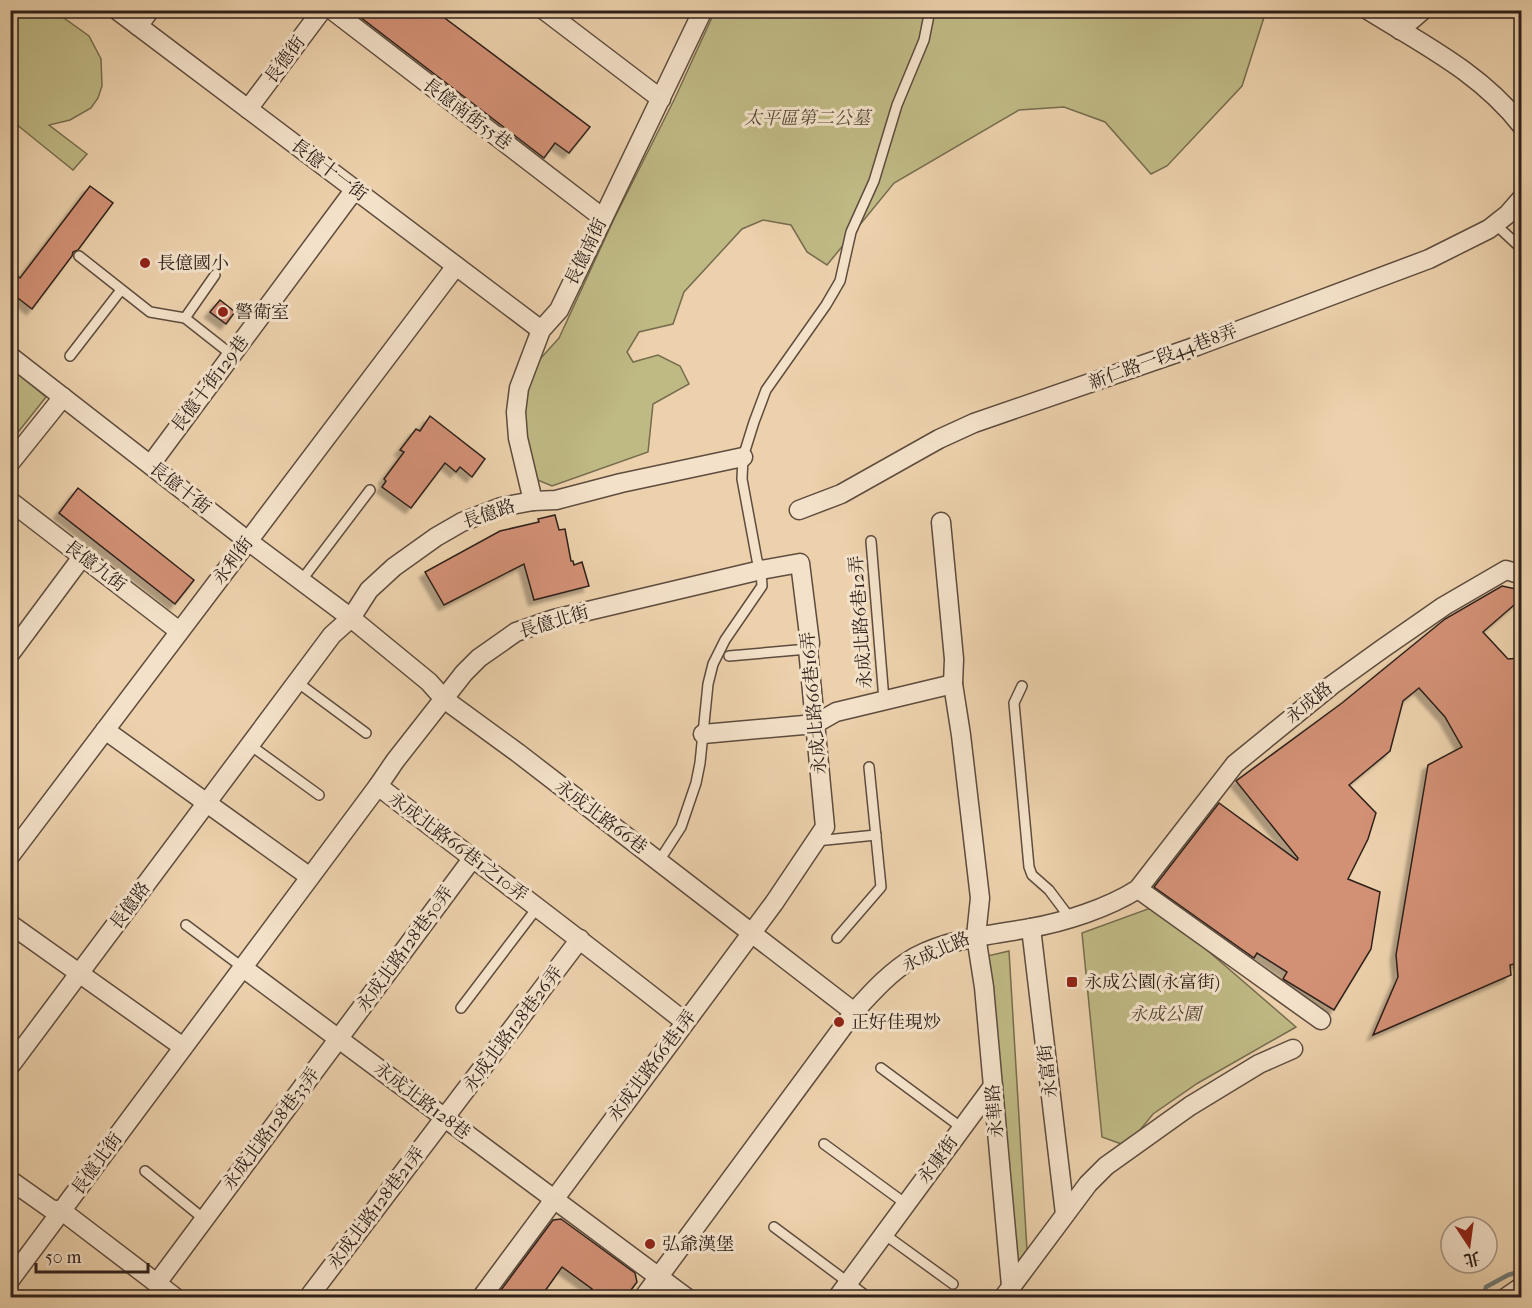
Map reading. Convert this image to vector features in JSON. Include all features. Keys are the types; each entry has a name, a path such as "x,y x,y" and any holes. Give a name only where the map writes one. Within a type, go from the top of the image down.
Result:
{"street":[{"name":"長億十一街","path":"117,10 541,330"},
{"path":"138,26 150,10"},
{"name":"長德街","path":"248,109 322,10"},
{"name":"長億南街55巷","path":"332,10 603,218"},
{"path":"544,10 661,99"},
{"name":"長億南街","path":"533,501 518,438 516,412 524,371 541,330 559,310 703,10"},
{"path":"1368,10 1416,38 1479,81 1506,106 1521,126"},
{"path":"1400,30 1422,10"},
{"name":"長億十街129巷","path":"150,464 355,189"},
{"name":"新仁路一段44巷8弄","path":"799,510 841,494 939,439 974,423 1197,346 1450,250 1495,224 1508,214 1521,198"},
{"name":"永利街","path":"10,856 456,266"},
{"name":"長億十街","path":"10,356 351,618"},
{"path":"10,463 63,397"},
{"name":"長億路","path":"10,1066 332,635 351,618 369,590 394,567 436,537 462,522 501,507 533,501 556,500 621,483 743,457"},
{"name":"長億九街","path":"10,501 179,631"},
{"name":"永成北路","path":"643,1298 854,1012 881,983 901,966 962,939 976,936 980,898 962,735 953,684 954,659 941,522"},
{"path":"10,654 82,557"},
{"name":"長億北街","path":"10,1280 395,761 464,673 479,658 503,640 530,626 554,618 800,563"},
{"name":"永成北路66巷16弄","path":"752,934 825,827 808,649 810,643 800,563"},
{"name":"永成路","path":"976,936 1031,928 1070,918 1126,897 1138,890 1235,764 1332,685 1444,606 1506,570 1521,575"},
{"name":"永成北路66巷","path":"351,618 429,682 444,699 854,1012"},
{"path":"703,734 815,724 836,712 953,684"},
{"path":"105,730 310,877"},
{"name":"永成北路66巷1之10弄","path":"378,786 580,939 685,1022"},
{"name":"永成北路128巷50弄","path":"338,1039 472,859"},
{"path":"1138,890 1321,1020"},
{"path":"10,924 183,1047"},
{"name":"永富街","path":"1031,928 1065,1214"},
{"name":"永成北路66巷1弄","path":"487,1295 618,1111 752,934"},
{"name":"永華路","path":"976,936 984,987 993,1086 1007,1292"},
{"name":"永成北路128巷26弄","path":"445,1119 580,939"},
{"name":"永成北路128巷","path":"242,967 687,1298"},
{"name":"永成北路128巷33弄","path":"157,1283 338,1039"},
{"path":"1007,1292 1088,1184 1106,1166 1146,1136 1224,1084 1259,1064 1293,1049"},
{"name":"永康街","path":"837,1298 993,1086"},
{"name":"永成北路128巷21弄","path":"308,1298 445,1119"},
{"path":"10,1180 51,1209 62,1211 176,1298"}],"lane":[{"path":"659,861 681,827 696,783 708,684 713,664 725,640 762,586 761,570 757,560 742,479 743,457 766,390 826,305 840,281 851,232 874,181 897,105 924,40 930,10"},
{"path":"1495,224 1521,249"},
{"path":"79,256 150,312 185,318 232,355"},
{"path":"185,318 215,275"},
{"path":"70,356 121,290"},
{"path":"301,581 370,490"},
{"name":"永成北路6巷12弄","path":"871,541 884,700"},
{"path":"729,656 808,649"},
{"path":"297,682 366,733"},
{"path":"1022,686 1014,703 1029,867 1032,875 1049,890 1070,918"},
{"path":"250,746 319,795"},
{"path":"837,938 881,887 869,767"},
{"path":"816,841 876,835"},
{"name":"永成北路66巷1之10弄","path":"461,1008 537,908"},
{"name":"永成北路128巷","path":"186,926 242,967"},
{"path":"881,1068 962,1128"},
{"path":"824,1144 906,1204"},
{"path":"145,1171 204,1219"},
{"path":"774,1227 869,1298"},
{"path":"884,1234 953,1284"},
{"path":"1501,1298 1521,1281"}],"green space":[{"path":"10,11 54,11 89,36 101,59 102,86 91,108 70,120 49,125 87,154 73,170 11,120"},
{"name":"太平區第二公墓","path":"715,11 1266,11 1242,86 1167,166 1151,174 1105,122 1064,107 1019,110 894,183 827,265 807,252 791,225 763,220 742,229 684,292 673,324 639,332 627,352 633,362 658,355 680,366 689,384 653,404 648,452 552,486 535,479 526,441 523,397 530,370 559,338"},
{"path":"11,368 46,397 11,441"},
{"name":"永成公園","path":"1156,906 1296,1027 1198,1083 1153,1114 1127,1146 1102,1137 1082,933"},
{"path":"1009,951 1027,1250 1013,1268 983,957"}],"building":[{"path":"351,10 434,10 590,127 569,153 555,143 544,158"},
{"path":"90,186 113,203 78,250 73,252 32,309 10,292 10,270 20,278"},
{"name":"警衛室","path":"220,300 235,312 226,324 210,312"},
{"path":"430,416 485,459 472,477 460,467 456,472 445,463 411,508 382,487 386,481 384,479 404,452 400,450 416,429 420,431"},
{"path":"78,488 194,580 175,604 59,513"},
{"path":"555,515 559,530 565,529 571,561 574,565 582,562 589,586 534,600 524,564 444,605 425,572 500,531 539,522 538,519"},
{"path":"1502,586 1521,590 1521,599 1483,632 1508,659 1521,658 1521,962 1510,965 1511,975 1373,1035 1398,977 1396,955 1428,765 1462,747 1445,717 1419,688 1403,701 1390,751 1349,785 1376,813 1368,839 1348,879 1380,892 1371,949 1334,1010 1283,979 1287,972 1257,953 1254,958 1154,887 1219,803 1297,860 1298,858 1236,781 1342,703 1445,619"},
{"path":"561,1219 635,1273 637,1282 625,1298 586,1298 592,1289 562,1267 540,1298 511,1298 501,1290 553,1220"}],"waterway":[{"path":"1483,1298 1486,1287 1508,1275 1522,1271"}],"place":[{"name":"長億國小","path":"145,263"},
{"name":"警衛室","path":"223,312"},
{"name":"永成公園(永富街)","path":"1072,982"},
{"name":"正好佳現炒","path":"839,1022"},
{"name":"弘爺漢堡","path":"650,1244"}]}
